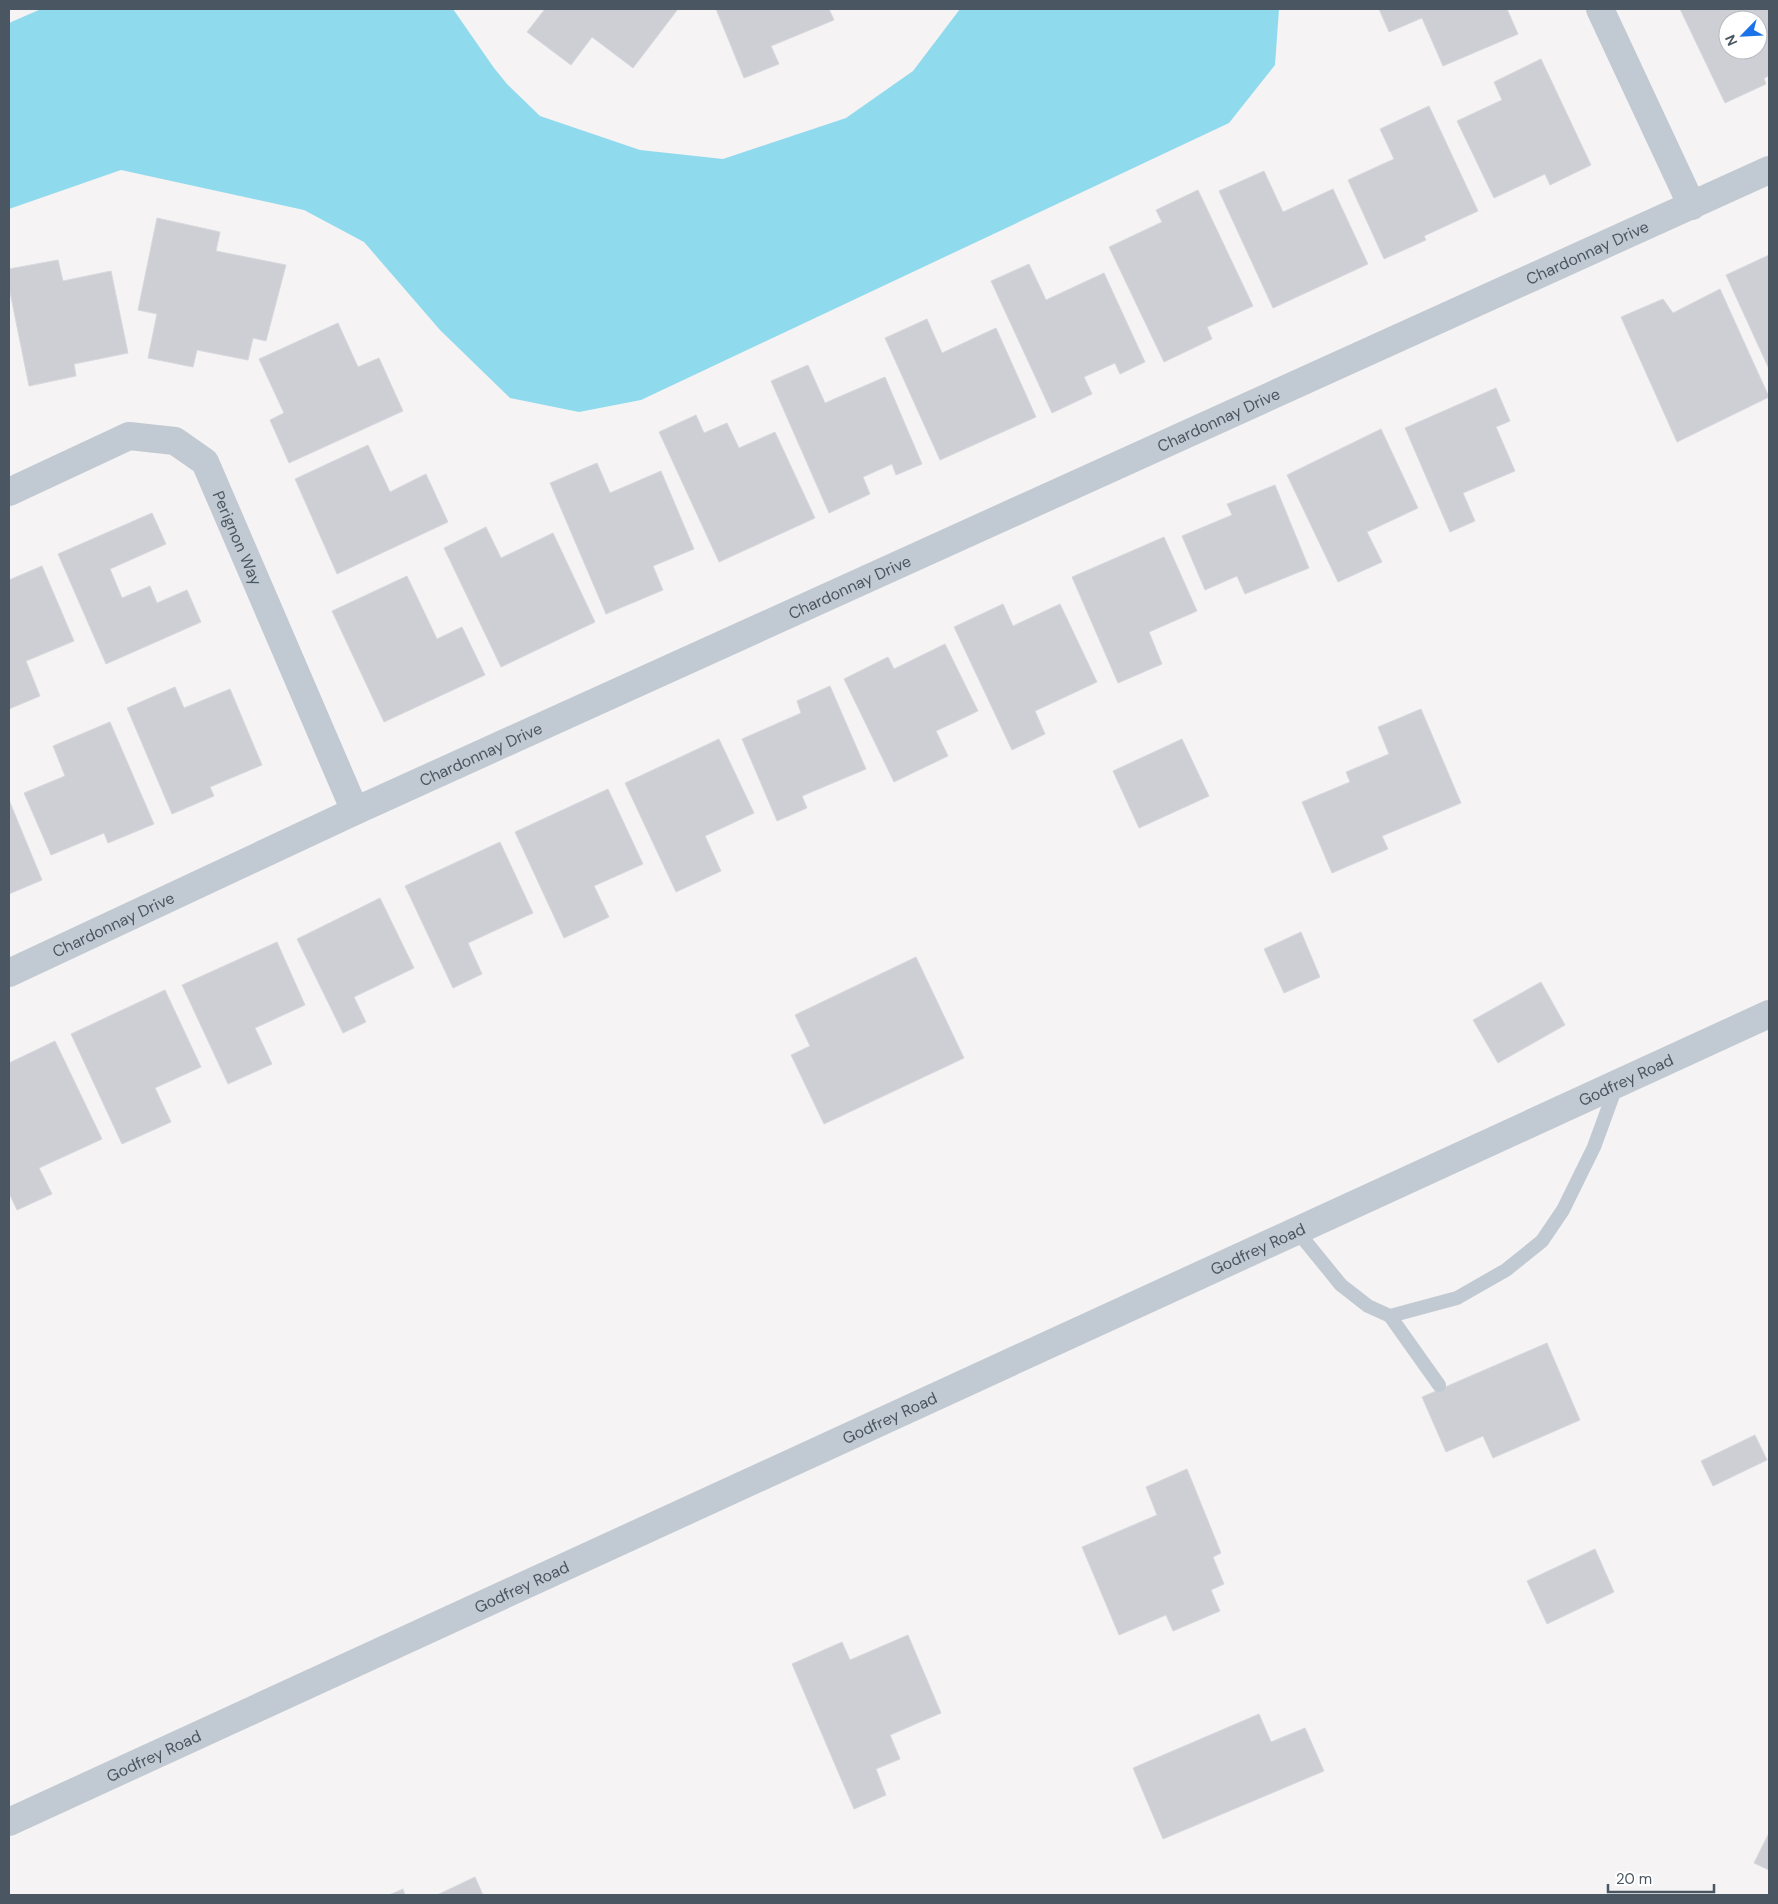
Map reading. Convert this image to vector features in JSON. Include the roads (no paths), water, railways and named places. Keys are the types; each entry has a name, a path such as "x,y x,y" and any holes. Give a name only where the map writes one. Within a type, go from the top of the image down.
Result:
{"street":[{"path":"1600,9 1692,206"},
{"name":"Chardonnay Drive","path":"9,973 355,811 1769,170"},
{"name":"Perignon Way","path":"9,492 128,436 175,441 205,462 355,811"},
{"name":"Godfrey Road","path":"9,1822 1769,1014"}],"lane":[{"path":"1390,1316 1457,1298 1506,1270 1542,1241 1563,1210 1594,1146 1617,1084"},
{"path":"1297,1231 1341,1285 1368,1306 1390,1316 1439,1385"}],"water":[{"path":"41,9 453,9 507,84 540,116 640,150 723,159 846,118 913,71 960,9 1279,9 1275,65 1229,123 641,400 579,412 510,398 440,330 364,242 304,210 121,170 9,209 9,23"}]}
